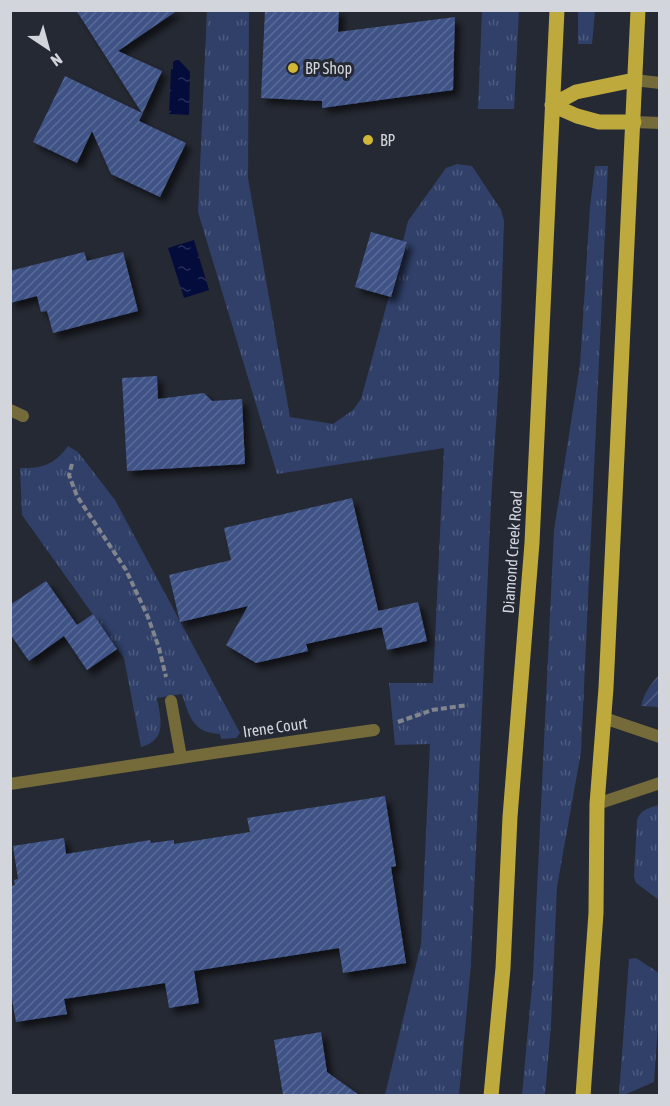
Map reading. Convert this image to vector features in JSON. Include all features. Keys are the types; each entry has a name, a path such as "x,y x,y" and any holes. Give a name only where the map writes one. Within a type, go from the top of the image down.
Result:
{"main road":[{"name":"Diamond Creek Road","path":"491,1095 503,968 510,817 532,543 557,10"},
{"path":"583,1095 596,913 597,804 604,718 638,10"},
{"path":"552,105 576,92 634,80"},
{"path":"552,105 577,116 599,122 634,122"}],"street":[{"path":"634,80 660,83"},
{"path":"634,122 660,123"},
{"path":"10,410 23,416"},
{"path":"171,701 181,757"},
{"path":"604,718 660,737"},
{"name":"Irene Court","path":"10,784 374,730"},
{"path":"597,804 660,783"}],"path":[{"path":"72,464 69,475 76,496 126,570 148,617 159,648 171,701"},
{"path":"374,730 432,710 468,705"}],"green space":[{"path":"207,11 249,11 248,178 290,417 333,424 353,410 361,399 389,296 392,296 407,242 403,241 408,221 446,168 457,164 472,166 501,210 504,221 499,377 491,502 471,964 459,1095 385,1095 421,944 430,744 395,745 389,683 433,683 444,448 277,474 198,212"},
{"path":"482,11 519,11 514,109 478,109"},
{"path":"578,11 595,11 592,44 578,44"},
{"path":"595,166 608,166 581,752 557,887 551,1025 545,1095 522,1095 533,975 554,530 580,365 590,207"},
{"path":"68,446 78,452 115,500 240,733 236,738 221,739 220,734 211,733 198,726 190,716 182,694 157,698 161,721 159,734 149,744 141,747 124,658 22,515 20,468 35,468 47,464 58,457"},
{"path":"659,675 659,707 641,706 648,689"},
{"path":"660,805 659,900 636,883 634,877 637,820 643,811"},
{"path":"636,958 659,973 654,1082 619,1095 629,959"}],"water":[{"path":"176,60 179,60 190,72 189,115 169,114 171,69"},
{"path":"194,240 209,290 184,298 168,248"}],"building":[{"path":"76,10 178,10 118,51 162,71 139,121 186,143 160,197 111,174 92,131 77,163 33,142 65,76 142,113"},
{"path":"265,10 339,10 338,32 455,17 453,90 322,108 322,101 261,98"},
{"path":"371,232 407,242 391,297 355,287"},
{"path":"84,252 87,261 123,252 138,311 53,333 47,311 41,312 37,296 10,303 10,271"},
{"path":"157,376 158,399 204,393 212,401 242,399 245,464 127,471 122,378"},
{"path":"352,498 382,627 306,644 308,651 256,663 226,645 248,606 180,622 169,575 231,560 224,528"},
{"path":"46,581 77,625 93,614 117,649 87,670 64,636 29,661 10,634 10,605"},
{"path":"418,602 427,641 387,650 378,611"},
{"path":"385,796 396,866 391,867 406,963 343,973 339,948 194,971 199,1003 169,1008 165,983 64,999 67,1014 16,1022 10,988 10,886 15,885 14,880 18,879 13,846 64,838 66,854 150,840 151,843 174,840 174,844 250,832 247,818"},
{"path":"321,1032 327,1072 359,1095 283,1095 274,1040"}],"place":[{"name":"BP Shop","path":"293,68"},
{"name":"BP","path":"368,140"}]}
